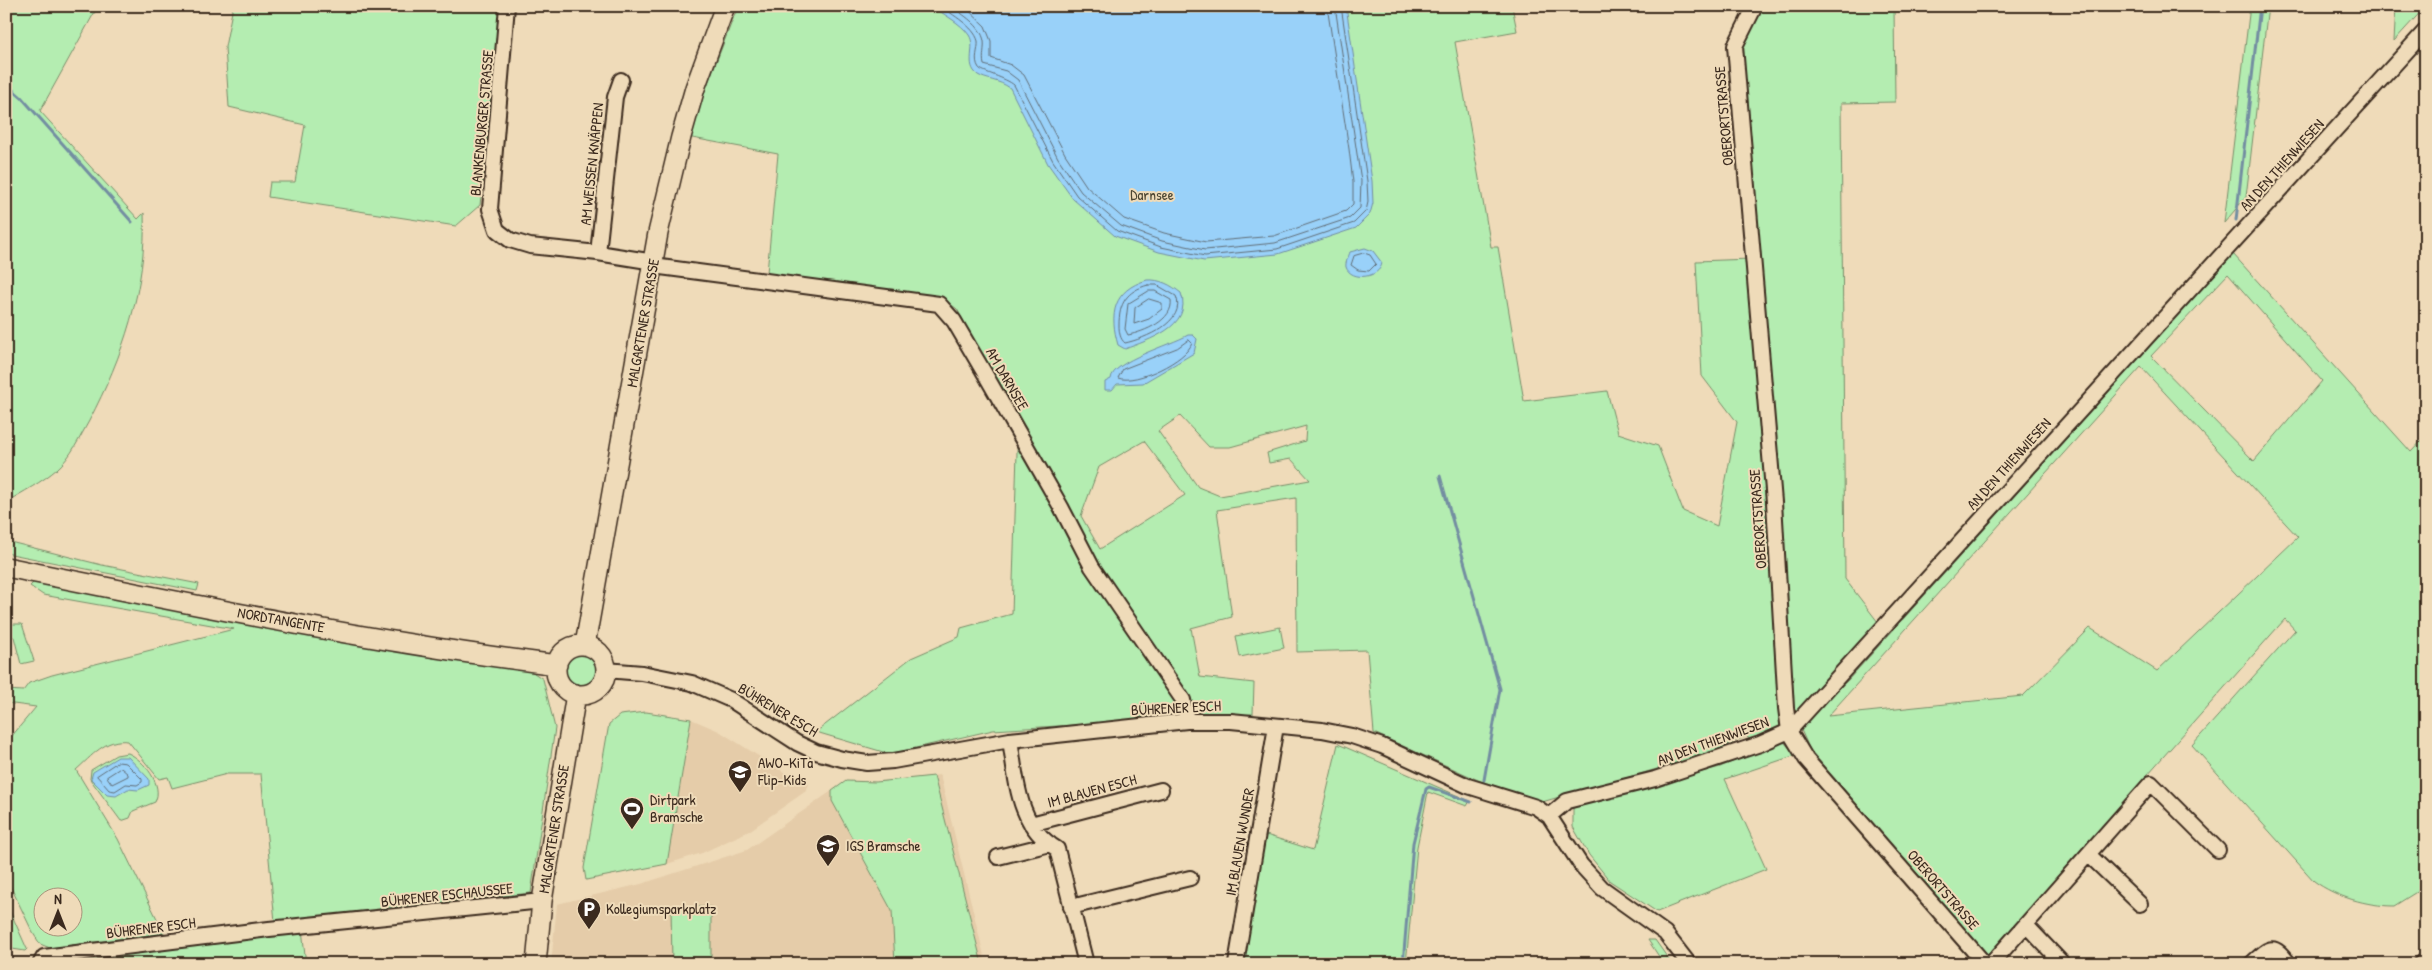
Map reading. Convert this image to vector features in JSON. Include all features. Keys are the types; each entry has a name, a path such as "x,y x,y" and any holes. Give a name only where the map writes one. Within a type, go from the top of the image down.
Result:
{"street":[{"name":"BLANKENBURGER STRASSE","path":"507,6 490,209 497,230 510,240 530,246 598,253 653,264"},
{"name":"MALGARTENER STRASSE","path":"586,646 653,264 680,137 695,88 726,6"},
{"name":"OBERORTSTRASSE","path":"1755,6 1735,46 1773,492 1789,731 1806,758 1985,964"},
{"name":"AN DEN THIENWIESEN","path":"1549,816 1567,801 1655,779 1760,744 1789,731 2426,30"},
{"name":"AM WEISSEN KNÄPPEN","path":"598,253 615,97 621,80"},
{"name":"AM DARNSEE","path":"653,264 939,304 954,321 985,374 1061,507 1092,567 1183,700 1187,721"},
{"name":"NORDTANGENTE","path":"6,567 289,622 474,654 557,665"},
{"path":"578,645 586,646 600,654 606,670 602,683 597,688 591,692 576,694 565,689 560,684 557,665 564,652 578,645"},
{"name":"BÜHRENER ESCH","path":"606,670 642,673 692,683 731,700 797,743 816,752 866,763 893,761 1010,740 1187,721 1231,721 1342,734 1382,746 1468,786 1525,803 1549,816 1582,864 1602,888 1665,933 1689,964"},
{"name":"MALGARTENER STRASSE","path":"536,964 542,901 576,694"},
{"name":"IM BLAUEN WUNDER","path":"1236,964 1276,726"},
{"name":"IM BLAUEN ESCH","path":"1010,740 1021,807 1031,824 1050,844 1058,849 1070,907 1086,964"},
{"path":"1991,964 2151,783 2218,850"},
{"name":"IM BLAUEN ESCH","path":"1031,824 1161,790"},
{"path":"998,857 1050,844"},
{"path":"2088,854 2140,904"},
{"path":"1070,907 1190,878"},
{"name":"BÜHRENER ESCHAUSSEE","path":"270,929 542,901"},
{"path":"2026,925 2063,964"},
{"name":"BÜHRENER ESCH","path":"40,964 44,957 270,929"},
{"path":"2251,964 2266,950 2274,948 2278,950 2289,964"},
{"path":"2421,964 2426,960"}],"shaded area":[{"name":"AWO-KiTa Flip-Kids","path":"691,719 719,731 801,783 809,784 806,791 749,831 702,853 667,864"},
{"name":"IGS Bramsche","path":"940,775 986,964 551,964 557,904 641,884 747,850 846,781 876,782"}],"green space":[{"path":"6,6 98,6 40,111 138,219 144,213 144,241 137,294 122,346 101,396 79,440 57,469 32,487 6,502"},
{"path":"233,6 502,6 480,205 456,226 268,197 270,182 295,182 305,125 229,107 225,47"},
{"path":"738,6 1512,6 1517,31 1455,42 1491,247 1498,247 1524,401 1607,391 1618,433 1658,446 1683,511 1717,526 1737,422 1702,376 1696,261 1751,259 1735,46 1754,6 1894,6 1895,102 1841,103 1845,579 1878,622 1792,717 1779,728 1751,740 1746,736 1709,754 1542,802 1478,780 1374,733 1367,650 1297,652 1296,498 1217,510 1232,617 1191,628 1200,677 1254,683 1253,714 993,730 890,754 816,732 911,658 959,637 961,628 1012,614 1018,420 957,309 945,300 767,273 778,154 687,137","holes":["1180,416 1209,447 1230,447 1306,426 1305,441 1267,453 1269,463 1291,459 1310,480 1220,496 1198,487 1158,431","1144,441 1185,495 1100,549 1081,516 1099,467"]},
{"path":"2250,6 2268,6 2246,197 2224,223"},
{"path":"2396,6 2426,6 2394,41"},
{"path":"2233,254 2411,452 2426,436 2426,886 2394,906 2352,900 2332,892 2314,881 2192,745 2295,630 2285,619 1988,955 1810,750 1801,730 1804,721 1848,680","holes":["2228,274 2322,381 2254,461 2151,356","2141,367 2298,537 2157,671 2090,628 2023,696 1828,716"]},
{"path":"6,541 102,565 199,584 197,591 6,553"},
{"path":"35,581 531,671 543,679 555,728 531,893 275,922 261,774 227,774 172,788 168,777 159,779 128,741 120,741 112,742 99,749 76,770 118,839 164,933 50,948 40,944 36,938 82,938 82,888 32,888 32,931 6,877 6,743 36,707 6,703 6,690 23,691 29,683 52,675 234,629 43,595 30,586"},
{"path":"6,624 22,624 34,661 21,664 14,637 6,635"},
{"path":"1280,627 1284,648 1240,657 1236,636"},
{"path":"581,652 593,658 599,670 593,682 581,688 569,682 563,670 569,658"},
{"name":"Dirtpark Bramsche","path":"646,712 691,719 667,864 586,880 584,868 609,724 620,715"},
{"path":"1783,741 1796,755 1725,779 1766,869 1657,912 1610,881 1589,855 1573,827 1573,807 1720,767"},
{"path":"1338,744 1470,801 1467,806 1428,792 1417,847 1406,964 1240,964 1263,834 1313,850"},
{"path":"128,753 140,761 151,774 157,788 157,795 155,802 133,811 130,818 121,821 90,779 91,770 116,755"},
{"path":"934,776 982,964 895,964 892,911 832,801 832,791 846,781 876,782"},
{"path":"6,902 27,949 25,951 6,948"},
{"path":"671,907 711,907 711,964 672,964"},
{"path":"302,929 306,964 52,964 58,960"},
{"path":"1648,940 1655,940 1672,964 1664,964"}],"water":[{"name":"Darnsee","path":"932,6 1346,6 1372,181 1373,203 1370,214 1356,228 1278,254 1204,261 1159,252 1115,236 1073,199 1048,164 1010,88 981,77 974,71 971,61 971,40 966,31"},
{"path":"1365,248 1373,251 1382,263 1380,268 1371,275 1353,275 1346,267 1350,252"},
{"path":"1147,280 1165,283 1181,293 1183,305 1181,315 1166,330 1125,349 1118,345 1115,334 1114,313 1116,305 1127,290"},
{"path":"1188,335 1193,335 1197,339 1194,353 1143,383 1117,384 1112,390 1105,390 1105,382 1111,379 1114,372 1121,366"},
{"path":"118,757 128,757 149,779 149,785 138,790 128,789 116,796 107,795 91,779 93,772"}],"waterway":[{"path":"2236,220 2260,6"},
{"path":"6,84 22,98 132,222"},
{"path":"1440,476 1500,689 1484,780"},
{"path":"1403,964 1413,843 1426,789 1429,787 1471,802"}],"place":[{"name":"AWO-KiTa Flip-Kids","path":"740,793"},
{"name":"Dirtpark Bramsche","path":"632,830"},
{"name":"IGS Bramsche","path":"828,867"},
{"name":"Kollegiumsparkplatz","path":"589,930"}]}
